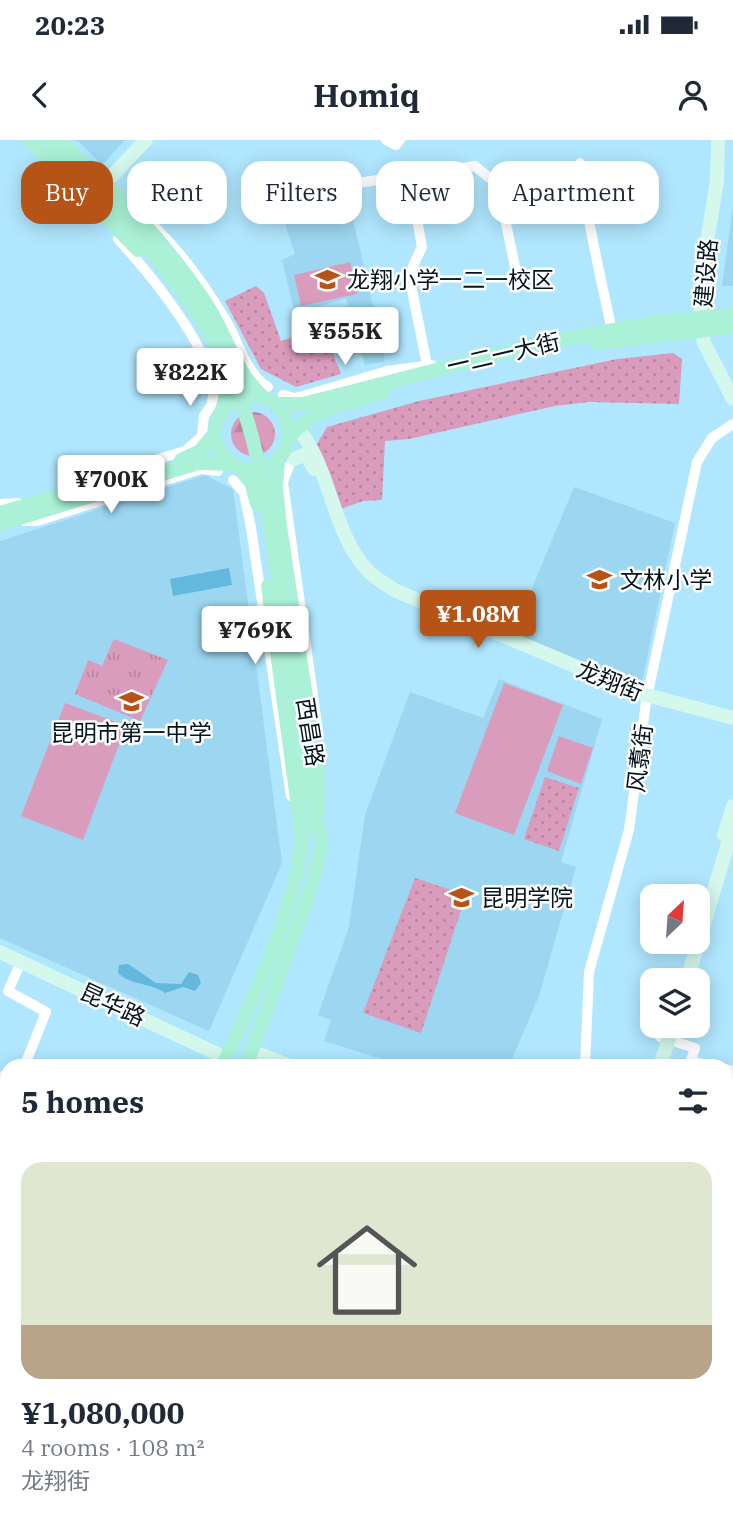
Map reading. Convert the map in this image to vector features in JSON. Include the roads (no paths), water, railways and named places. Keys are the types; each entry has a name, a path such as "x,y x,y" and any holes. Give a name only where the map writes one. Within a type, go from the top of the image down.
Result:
{"main road":[{"path":"50,140 68,161"},
{"path":"57,140 82,161"},
{"path":"29,141 56,161"},
{"path":"29,141 50,161"},
{"path":"113,191 192,284 222,331 247,379 276,397 296,433 287,447 286,464 264,469 237,474 208,452"},
{"name":"西昌路","path":"113,208 184,293 219,350 251,432 270,527 306,782 320,838"},
{"path":"113,223 177,297 212,358 226,396 218,402 208,452"},
{"name":"一二一大街","path":"218,402 246,396 276,397 303,404 548,351 733,315"},
{"name":"一二一大街","path":"296,433 299,424 313,415 399,383 433,366 612,331 705,322 733,327"},
{"path":"2,520 32,502 208,452"},
{"path":"2,520 208,452"},
{"name":"西昌路","path":"208,452 219,453 255,491 302,836"},
{"name":"西昌路","path":"249,1059 310,892 317,870 320,838 319,782 276,487 286,464"},
{"name":"西昌路","path":"226,1059 290,905 298,874 306,782"}],"street":[{"path":"113,175 146,140"},
{"path":"386,140 396,145 400,140"},
{"name":"建设路","path":"718,140 717,181 707,240 704,343 733,399"},
{"name":"建设路","path":"725,140 724,181 705,322 711,340 733,382"},
{"path":"474,166 488,174 498,185 517,281"},
{"path":"113,188 159,231 201,281 227,321 254,377 276,397"},
{"path":"104,224 125,246 185,325 215,381 218,402"},
{"path":"253,384 276,397 296,398 387,371 433,366 410,280 412,266 422,247 418,224"},
{"path":"590,224 602,272 612,331"},
{"name":"风翥街","path":"585,1059 589,972 629,830 647,699 696,462 712,438 733,424"},
{"name":"龙翔街","path":"296,433 317,458 347,539 369,571 394,590 647,699 733,718"},
{"name":"龙翔街","path":"286,464 301,454 310,457 342,542 365,577 384,590 647,699 733,724"},
{"path":"286,464 283,482 326,781 320,838"},
{"path":"237,474 249,516 288,784 302,836"},
{"path":"0,505 32,502"},
{"path":"708,884 733,806"},
{"path":"691,968 733,827"},
{"name":"昆华路","path":"0,952 219,1059"},
{"path":"21,962 8,991 46,1012 27,1059"},
{"path":"653,1059 663,1038"},
{"path":"661,1059 665,1038"},
{"path":"677,1038 695,1048 691,1059"},
{"path":"252,1051 272,1059"}],"place":[{"name":"龙翔小学一二一校区","path":"327,279"},
{"name":"文林小学","path":"600,579"},
{"name":"昆明市第一中学","path":"131,702"},
{"name":"昆明学院","path":"461,897"}]}
